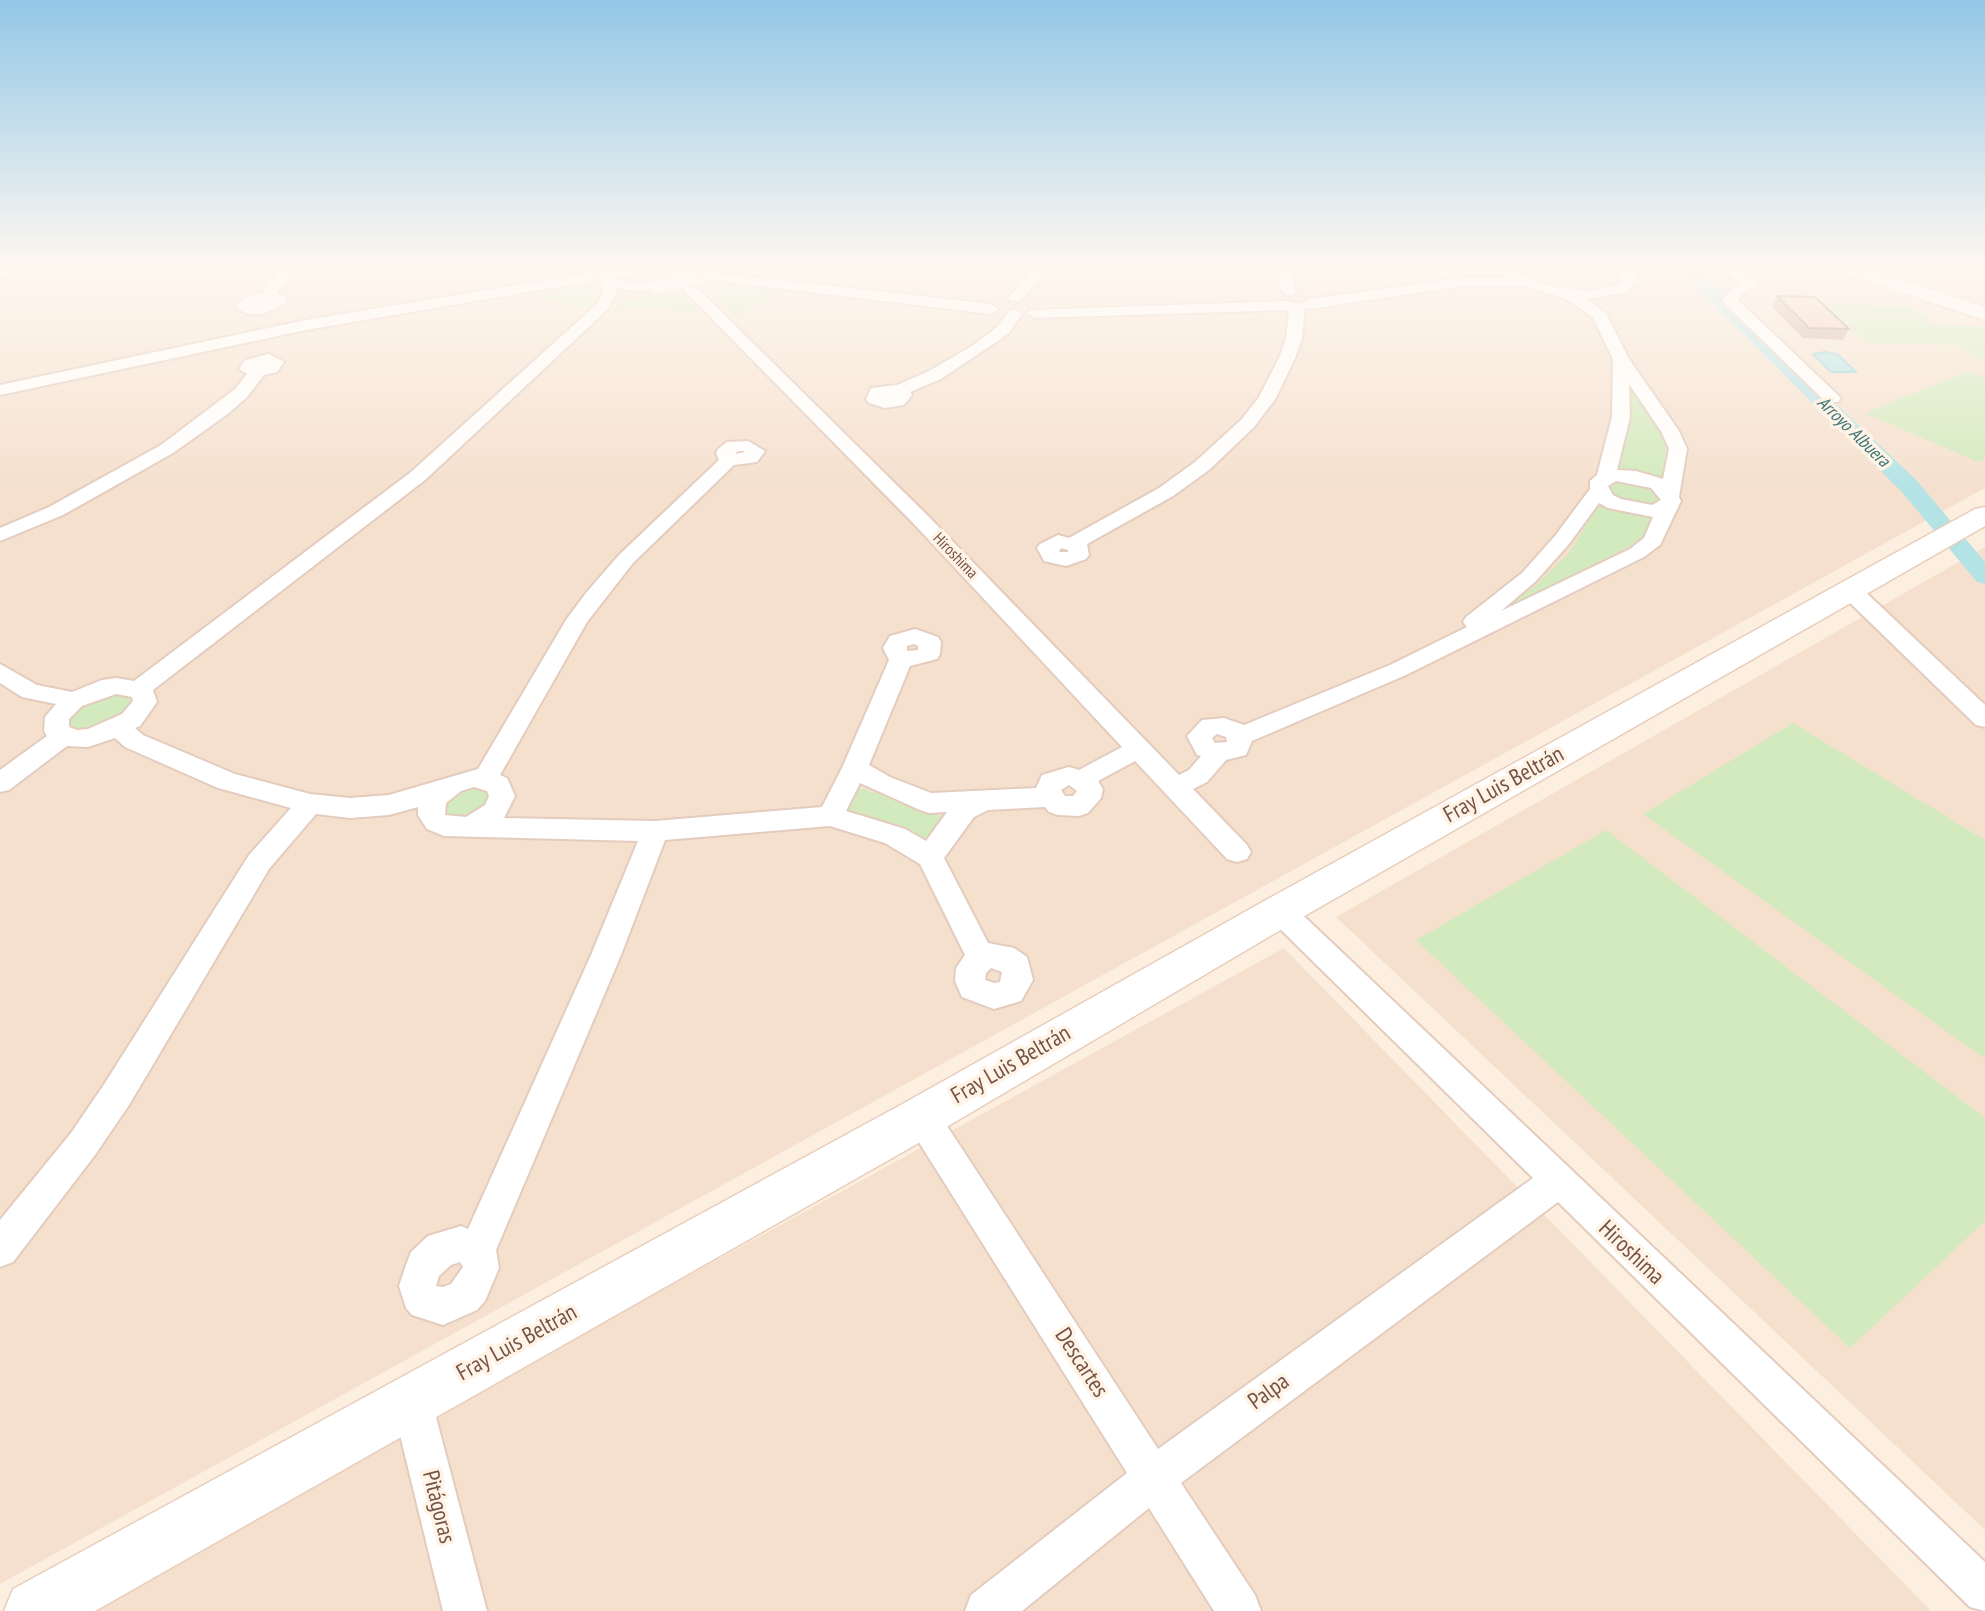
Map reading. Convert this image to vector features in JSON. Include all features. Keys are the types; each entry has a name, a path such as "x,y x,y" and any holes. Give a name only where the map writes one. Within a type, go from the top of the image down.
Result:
{"street":[{"path":"0,390 229,341"},
{"path":"139,689 418,476 565,341"},
{"name":"Hiroshima","path":"726,341 920,520 1237,852"},
{"path":"898,391 935,375 988,341"},
{"path":"1074,543 1166,492 1202,466 1248,424 1267,398 1293,341"},
{"path":"1176,787 1198,776 1219,753 1237,750 1239,737 1398,670 1646,549 1653,541 1669,501 1678,449 1612,341"},
{"path":"1772,341 1832,398"},
{"path":"1449,644 1529,577 1562,540 1602,483 1621,417 1621,359"},
{"path":"0,535 56,511 167,449 241,393 258,371"},
{"path":"442,790 431,807 431,815 455,827 487,818 500,804 494,788 585,609 626,559 730,459"},
{"path":"1602,483 1636,477 1658,484 1669,501"},
{"path":"1602,483 1606,499 1627,509 1652,511 1669,501"},
{"name":"Fray Luis Beltrán","path":"35,1611 922,1116 1280,911 1985,515"},
{"path":"1851,591 1985,719"},
{"path":"830,816 855,768 902,658"},
{"path":"0,672 30,691 74,700"},
{"path":"129,686 139,689 145,702 140,711 118,728 88,738 63,736 56,732 57,717 74,700 102,688 129,686"},
{"path":"118,728 134,741 227,781 310,804 350,808 455,827 655,831 830,816 895,836 930,857 981,958"},
{"path":"0,783 63,736"},
{"path":"855,768 881,784 929,803 1049,797 1058,805 1079,806 1090,794 1090,789 1082,780 1101,767 1139,749"},
{"path":"350,808 406,802 463,780 494,788 518,810 559,830"},
{"path":"930,857 955,820 965,810 984,800"},
{"path":"0,1249 83,1144 117,1094 259,862 310,804"},
{"path":"477,1251 606,954 655,831"},
{"name":"Hiroshima","path":"1280,911 1985,1592"},
{"name":"Descartes","path":"922,1116 1238,1611"},
{"name":"Palpa","path":"987,1611 1154,1477 1558,1181"},
{"name":"Pitágoras","path":"412,1402 465,1611"}],"shaded area":[{"path":"0,341 1985,341 1985,488 0,1584"},
{"path":"1985,547 1985,1530 1336,917"},
{"path":"1284,948 1931,1611 79,1611"}],"green space":[{"path":"1864,341 1985,341 1985,365 1960,345"},
{"path":"1969,371 1985,377 1985,459 1978,462 1865,413"},
{"path":"1627,377 1666,443 1665,485 1614,471 1631,417"},
{"path":"1618,480 1651,486 1660,495 1660,499 1651,505 1634,505 1612,496 1607,487"},
{"path":"1597,498 1655,515 1643,539 1562,583 1499,611 1536,585 1569,553 1583,531"},
{"path":"107,692 131,695 134,699 130,711 102,727 81,730 69,724 68,719 77,706"},
{"path":"1793,723 1985,840 1985,1059 1643,814"},
{"path":"464,787 485,787 491,795 488,805 469,817 453,817 444,811 445,800"},
{"path":"861,788 940,815 943,821 936,836 927,839 913,836 847,809 848,798 853,791"},
{"path":"1606,830 1985,1118 1985,1221 1850,1348 1416,940"}],"water":[{"path":"1813,354 1837,354 1856,372 1831,372"}],"waterway":[{"name":"Arroyo Albuera","path":"1762,341 1909,486 1985,577"}]}
